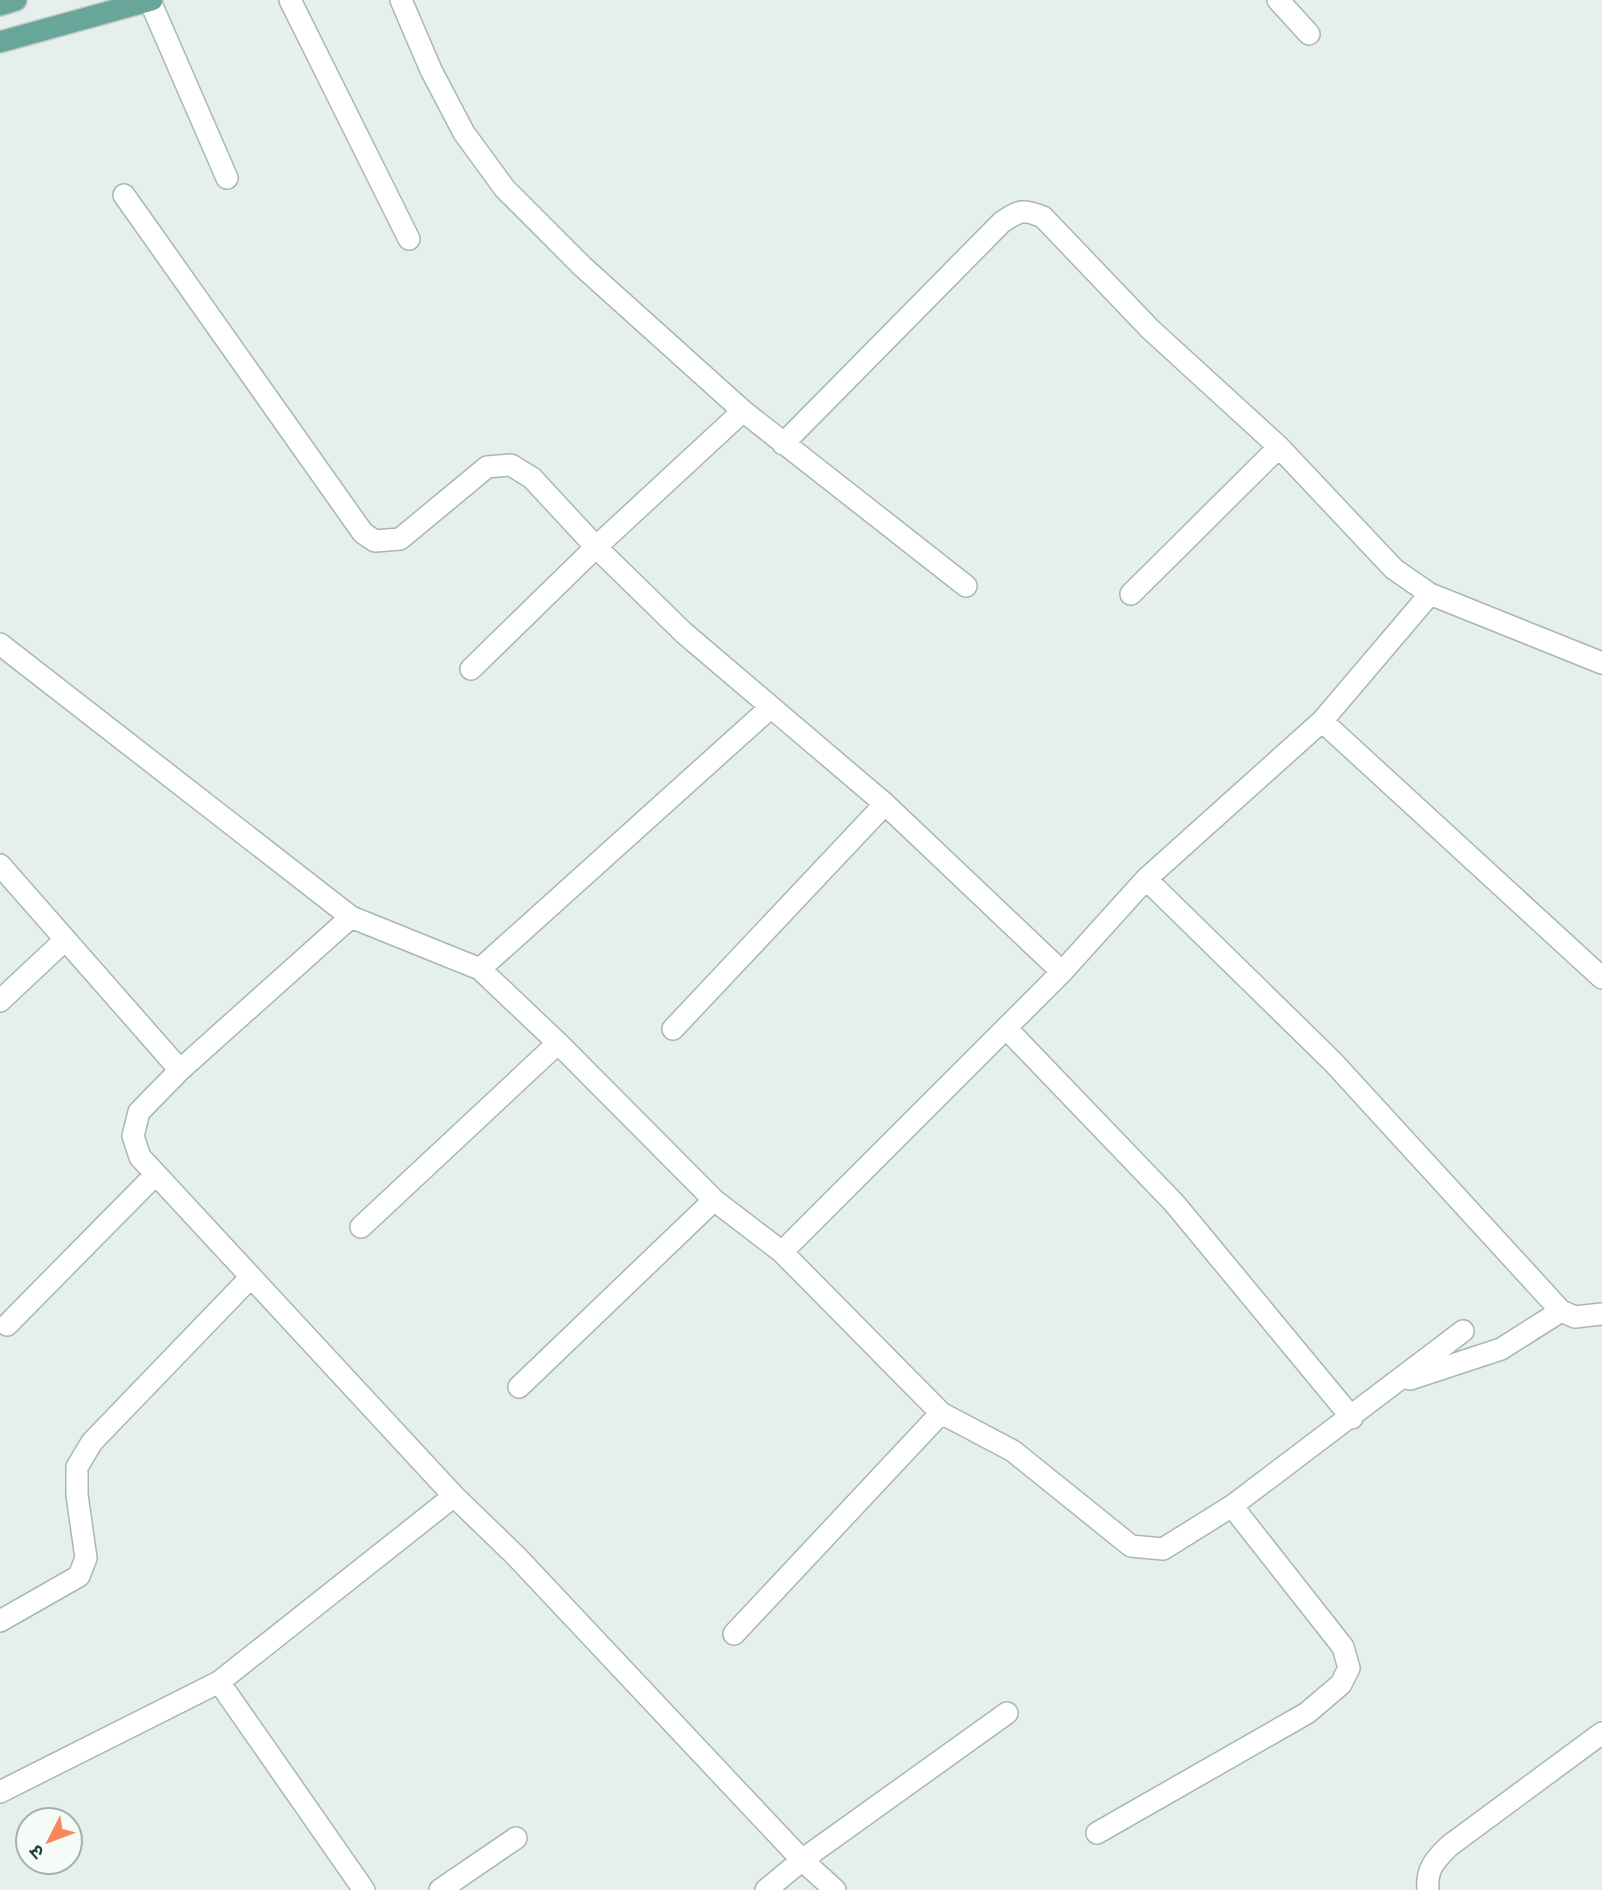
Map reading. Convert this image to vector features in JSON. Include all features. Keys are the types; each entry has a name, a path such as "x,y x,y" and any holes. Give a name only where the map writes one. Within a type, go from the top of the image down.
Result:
{"main road":[{"path":"0,5 16,0"},
{"path":"0,42 151,0"}],"street":[{"path":"151,0 227,178"},
{"path":"290,0 409,239"},
{"path":"401,0 431,70 464,133 505,189 583,267 743,411 966,586"},
{"path":"1278,0 1309,34"},
{"path":"124,195 363,533 375,541 400,539 487,467 511,465 532,478 596,547 684,633 885,804 1062,972"},
{"path":"783,444 1002,222 1018,212 1028,211 1043,218 1150,329 1279,447 1394,569 1430,594 1602,663"},
{"path":"471,669 596,547 743,411"},
{"path":"1131,594 1279,447"},
{"path":"782,1252 1062,972 1146,879 1322,721 1430,594"},
{"path":"0,644 351,917 480,968 714,1199 782,1252 941,1413 1013,1451 1130,1546 1163,1549 1232,1506 1463,1332"},
{"path":"480,968 771,707"},
{"path":"1322,721 1602,978"},
{"path":"673,1029 885,804"},
{"path":"0,865 180,1070"},
{"path":"1146,879 1332,1062 1560,1311 1574,1318 1602,1314"},
{"path":"351,917 180,1070 139,1112 133,1136 140,1157 454,1496 516,1556 802,1860 835,1890"},
{"path":"0,1001 65,940"},
{"path":"1006,1028 1175,1204 1352,1418"},
{"path":"361,1227 558,1043"},
{"path":"7,1325 156,1174"},
{"path":"519,1387 714,1199"},
{"path":"0,1621 79,1576 86,1558 77,1495 77,1467 92,1442 251,1277"},
{"path":"1395,1384 1501,1349 1560,1311"},
{"path":"734,1634 941,1413"},
{"path":"0,1791 219,1682 454,1496"},
{"path":"1097,1833 1307,1713 1342,1684 1349,1668 1343,1647 1232,1506"},
{"path":"219,1682 364,1890"},
{"path":"766,1890 802,1860 1007,1713"},
{"path":"1428,1890 1427,1878 1432,1864 1449,1846 1602,1733"},
{"path":"440,1890 516,1838"}]}
